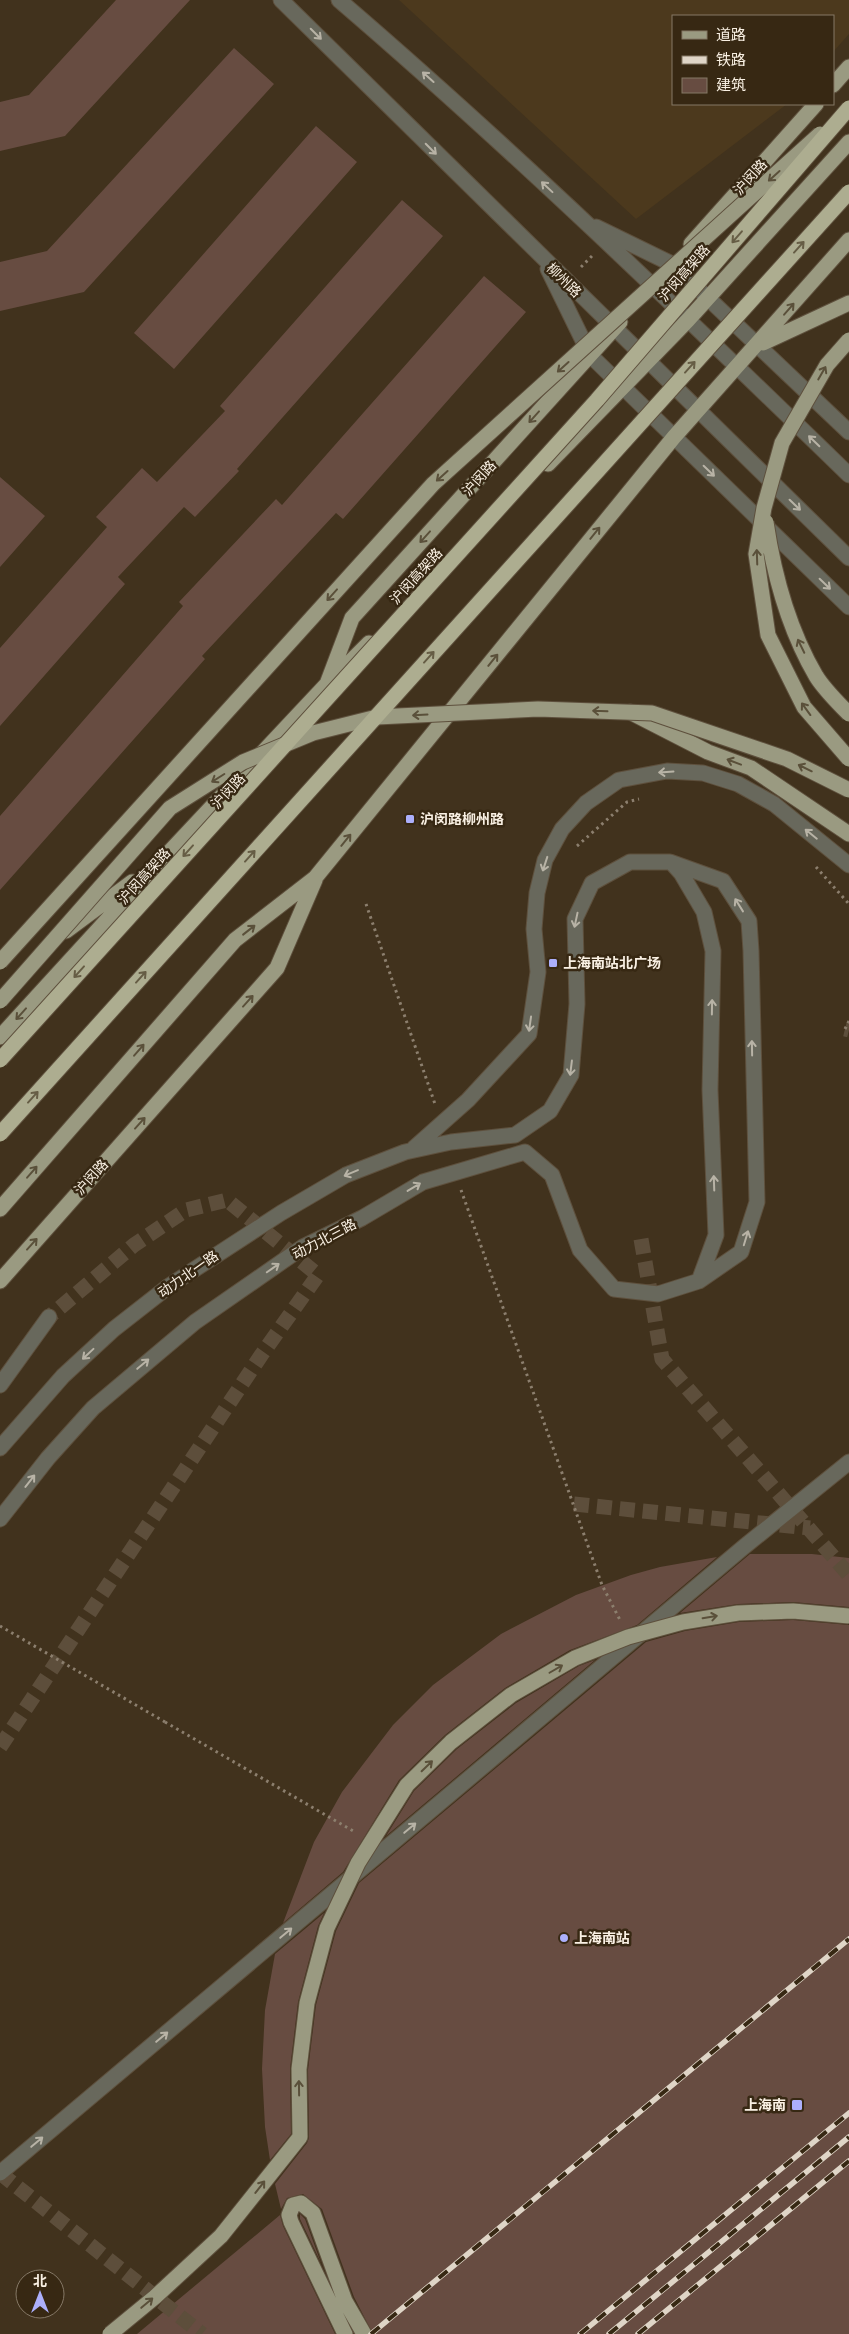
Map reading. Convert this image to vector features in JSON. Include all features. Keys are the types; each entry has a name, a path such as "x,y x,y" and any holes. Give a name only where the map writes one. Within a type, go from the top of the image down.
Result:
{"highway":[{"name":"沪闵高架路","path":"0,1060 597,400 849,108"},
{"path":"0,1134 849,192"}],"main road":[{"path":"834,84 849,67"},
{"name":"沪闵路","path":"0,1037 160,862 216,805 327,684 352,618 815,105"},
{"path":"0,962 433,484 849,108"},
{"path":"327,684 624,388 849,142"},
{"name":"沪闵路","path":"0,1209 235,940 316,878 674,437 849,240"},
{"name":"沪闵路","path":"757,345 849,303"},
{"path":"849,340 827,365 782,443 764,508 756,554 768,635 804,706 849,759"},
{"path":"764,508 778,587 794,632 816,678 849,714"},
{"path":"0,1001 170,808 243,762 312,732 377,717 538,709 652,713 787,759 849,790"},
{"path":"630,712 708,752 751,768 849,834"},
{"name":"沪闵路","path":"0,990 28,958 160,862"},
{"name":"沪闵路","path":"0,1281 277,968 316,878"},
{"path":"110,2334 155,2297 221,2236 300,2137 299,2069 307,2002 327,1928 358,1862 407,1785 466,1730 511,1695 575,1658 628,1637 683,1622 738,1613 793,1611 849,1616"},
{"path":"345,2334 291,2222 289,2216 293,2205 301,2203 313,2213 345,2301 364,2334"}],"street":[{"name":"柳州路","path":"281,0 542,259 849,558"},
{"path":"339,0 425,74 738,367 849,475"},
{"path":"582,221 672,264 849,432"},
{"path":"542,259 590,355 849,607"},
{"path":"412,1149 468,1100 529,1034 538,972 534,929 545,860 562,829 586,802 619,780 666,771 703,773 738,784 774,804 849,865"},
{"path":"412,1149 515,1135 550,1111 571,1075 577,1004 575,919 592,883 630,862 670,862 724,881 749,921 757,1202 741,1252 699,1281"},
{"path":"670,862 681,873 704,912 713,951 710,1090 716,1235 699,1281"},
{"name":"动力北一路","path":"0,1448 64,1376 114,1329 169,1286 230,1245 346,1175 412,1149"},
{"name":"动力北三路","path":"0,1519 48,1458 93,1408 195,1322 303,1247 362,1218 423,1182 524,1152 552,1175 580,1250 614,1289 658,1294 699,1281"},
{"path":"0,1385 49,1317"},
{"path":"0,2173 745,1546 849,1462"}],"path":[{"path":"566,282 605,242"},
{"path":"575,849 627,802 645,798"},
{"path":"811,861 849,904"},
{"path":"845,1029 849,1022"},
{"path":"542,1414 602,1585 628,1637"},
{"path":"0,1626 371,1840"}],"shaded area":[{"path":"399,0 849,0 849,34 834,51 834,15 672,15 672,105 786,105 636,219"}],"building":[{"path":"116,0 190,0 65,136 0,151 0,102 29,95"},
{"path":"234,48 274,84 84,292 0,311 0,262 47,251"},
{"path":"316,126 357,162 174,369 134,333"},
{"path":"402,200 443,236 237,469 239,471 195,517 184,507 118,577 125,584 0,726 0,648 107,527 96,517 142,468 157,482 225,411 220,406"},
{"path":"484,276 526,312 343,519 336,513 202,656 205,659 0,890 0,816 183,606 179,602 276,499 282,505"},
{"path":"0,477 45,516 0,567"},
{"path":"750,1554 812,1554 849,1558 849,1607 793,1602 738,1604 680,1613"},
{"path":"717,1557 637,1625 570,1650 505,1688 445,1735 399,1780 343,1872 283,1923 314,1842 342,1792 393,1725 433,1685 501,1634 576,1595 631,1575 660,1567"},
{"name":"上海南站","path":"793,1620 849,1625 849,2334 373,2334 354,2297 322,2209 303,2194 287,2198 281,2209 275,2184 309,2138 308,2070 316,2005 336,1931 359,1883 646,1642 685,1631 739,1622"},
{"path":"595,1660 386,1836 414,1791 457,1749 516,1703 579,1666"},
{"path":"324,1913 318,1926 298,2002 290,2069 291,2134 270,2160 265,2127 262,2069 265,2010 275,1954"},
{"path":"300,2214 305,2219 321,2263 300,2219"},
{"path":"280,2215 283,2226 335,2334 137,2334"}],"tunnel":[{"path":"845,1029 849,1030"},
{"path":"0,1747 262,1354 318,1275 227,1200 186,1210 134,1245 49,1317"},
{"path":"641,1239 662,1359 849,1575"},
{"path":"574,1504 810,1528"},
{"path":"0,2173 202,2334"}],"railway":[{"path":"371,2334 849,1939"},
{"path":"580,2334 849,2113"},
{"path":"609,2334 849,2137"},
{"path":"638,2334 849,2161"}],"place":[{"name":"沪闵路柳州路","path":"410,819"},
{"name":"上海南站北广场","path":"553,963"},
{"name":"上海南站","path":"564,1938"},
{"name":"上海南","path":"797,2105"}]}
